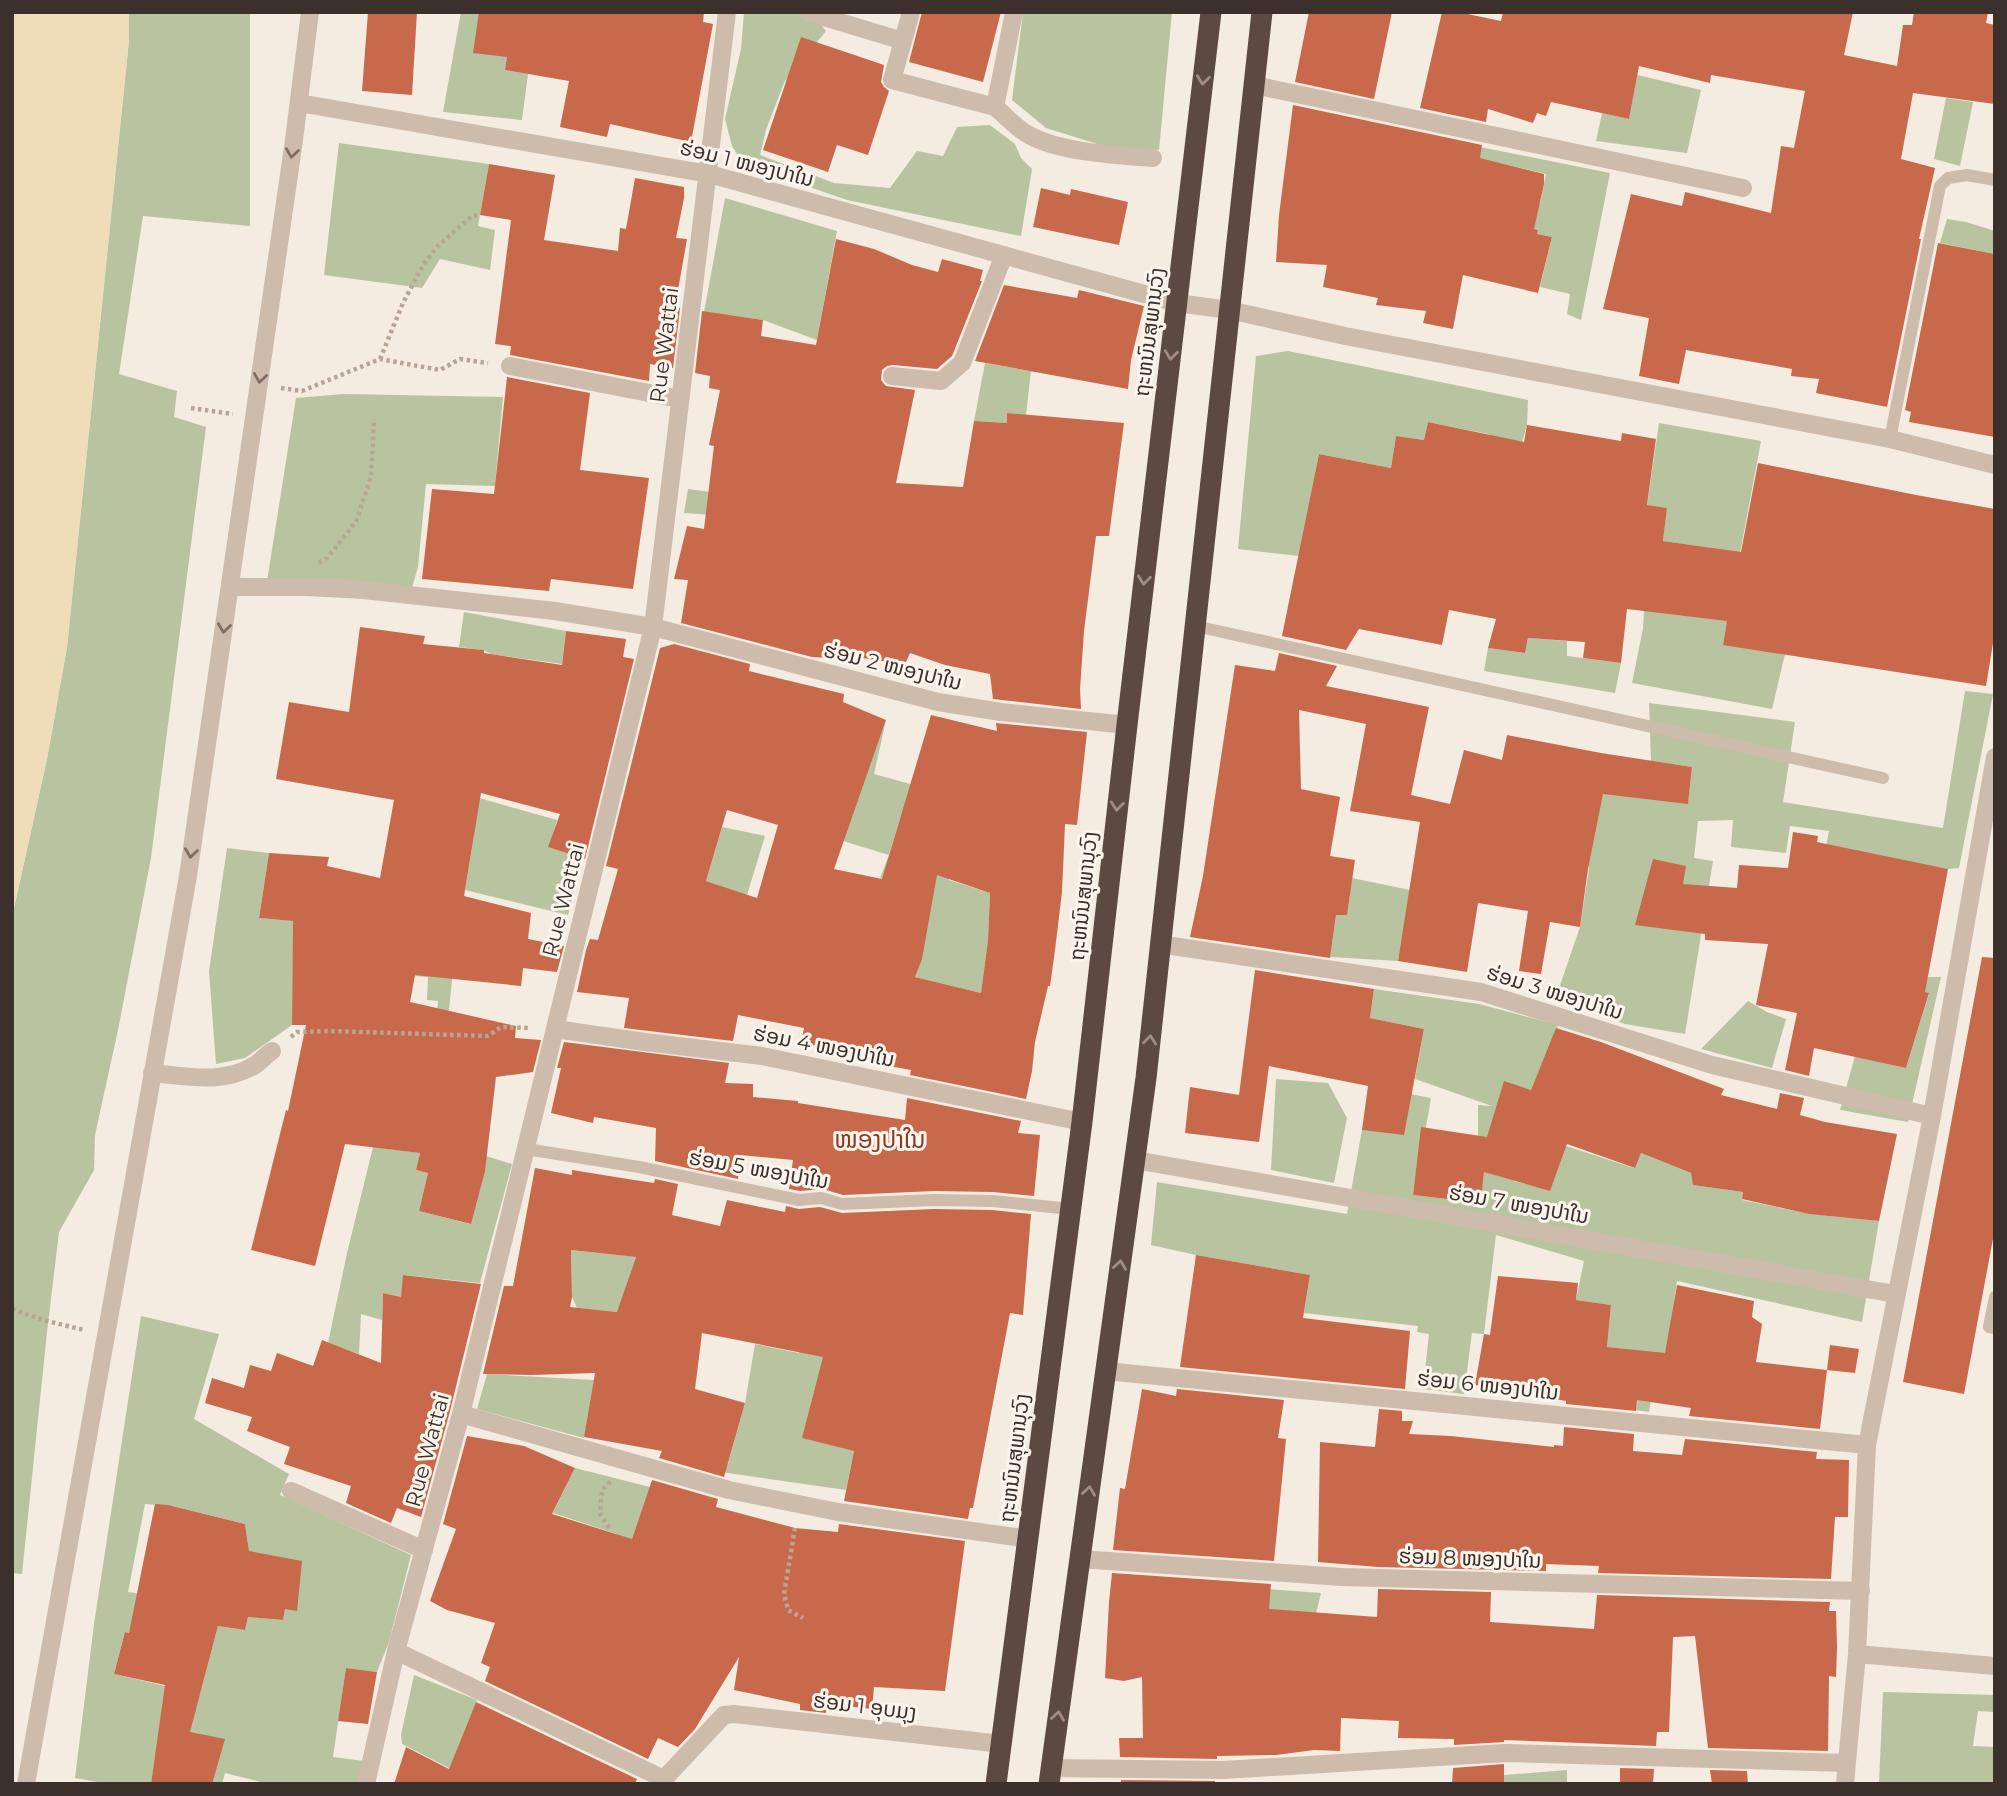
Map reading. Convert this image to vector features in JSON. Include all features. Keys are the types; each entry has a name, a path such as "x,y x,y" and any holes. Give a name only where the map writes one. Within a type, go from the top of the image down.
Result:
{"highway":[{"name":"ຖະຫນົນສຸພານຸວົງ","path":"996,1784 1082,1122 1212,12"},
{"path":"1050,1776 1146,1078 1262,12"}],"street":[{"path":"26,1784 188,876 255,417 310,12"},
{"name":"Rue Wattai","path":"366,1784 396,1651 461,1415 653,627 727,12"},
{"path":"807,12 904,41"},
{"path":"911,12 892,80 995,107 1028,135 1050,142 1091,153 1153,158"},
{"path":"995,107 1014,12"},
{"path":"1254,85 1743,188"},
{"name":"ຮ່ອມ 1 ໜອງປາໃນ","path":"299,103 709,174 1177,303 1229,310 1345,336 1890,439 1995,465"},
{"path":"892,376 941,381 962,363 1004,256"},
{"path":"510,366 680,399"},
{"name":"ຮ່ອມ 2 ໜອງປາໃນ","path":"230,587 336,587 555,611 653,627 938,702 1001,712 1127,725"},
{"path":"1845,1784 1857,1654 1867,1445 1931,1116 1995,757"},
{"name":"ຮ່ອມ 3 ໜອງປາໃນ","path":"1159,944 1481,992 1712,1065 1931,1116"},
{"name":"ຮ່ອມ 4 ໜອງປາໃນ","path":"555,1029 762,1056 1082,1122"},
{"path":"152,1073 206,1078 227,1077 255,1065 272,1051"},
{"name":"ຮ່ອມ 7 ໜອງປາໃນ","path":"1135,1160 1895,1294"},
{"name":"ຮ່ອມ 6 ໜອງປາໃນ","path":"1105,1371 1867,1445"},
{"path":"461,1415 729,1490 808,1506 1029,1539"},
{"path":"290,1491 424,1550"},
{"name":"ຮ່ອມ 8 ໜອງປາໃນ","path":"1079,1559 1342,1577 1861,1591"},
{"path":"396,1651 663,1781"},
{"path":"1857,1654 1995,1666"},
{"name":"ຮ່ອມ 1 ອຸບມຸງ","path":"663,1781 723,1715 734,1714 1002,1744"},
{"path":"1050,1776 1223,1770 1505,1753 1846,1763"}],"lane":[{"path":"1890,439 1940,186 1948,178 1968,175 1995,180"},
{"path":"1195,626 1883,778"},
{"name":"ຮ່ອມ 5 ໜອງປາໃນ","path":"526,1149 639,1167 800,1200 821,1198 842,1204 934,1200 993,1201 1071,1209"},
{"path":"1995,1297 1989,1327 1995,1328"}],"path":[{"path":"380,359 403,303 423,265 438,246 472,216 480,215"},
{"path":"259,385 302,391 380,359 440,370 460,359 510,366"},
{"path":"191,408 255,417"},
{"path":"279,587 327,558 356,522 371,477 374,422"},
{"path":"272,1051 297,1032 488,1035 501,1027 555,1029"},
{"path":"12,1309 43,1320 105,1335"},
{"path":"610,1528 600,1513 603,1490 628,1463"},
{"path":"803,1618 788,1610 784,1594 796,1524 808,1506"}],"green space":[{"path":"129,12 250,12 250,226 143,216 119,374 177,391 174,417 206,427 151,858 95,1135 94,1170 59,1232 22,1574 12,1573 12,917 47,759 67,647 129,40"},
{"path":"461,12 479,12 507,57 505,70 528,74 522,120 443,112"},
{"path":"744,12 811,12 826,31 817,42 807,46 784,83 766,130 760,155 834,183 890,188 917,151 943,156 957,127 990,125 1015,144 1021,158 1032,169 1021,236 847,200 758,169 740,159 732,146 725,119 741,49"},
{"path":"1023,12 1172,12 1159,150 1107,147 1046,128 1012,100"},
{"path":"1637,75 1701,90 1687,153 1596,141 1602,113 1629,119"},
{"path":"1946,98 1973,102 1960,166 1934,159"},
{"path":"339,143 489,164 478,226 495,230 490,270 440,259 422,288 324,275"},
{"path":"1480,147 1610,173 1581,320 1567,314 1570,294 1540,287 1552,237 1537,234 1538,230 1521,226 1540,203 1546,174 1474,157"},
{"path":"725,198 837,231 817,340 763,320 704,312"},
{"path":"1947,219 1995,231 1995,254 1940,243"},
{"path":"1288,351 1528,400 1527,425 1518,456 1488,434 1428,422 1424,440 1396,436 1391,468 1319,454 1299,556 1238,549 1256,356"},
{"path":"985,363 1031,371 1026,415 1007,413 1007,423 974,421"},
{"path":"343,394 503,397 495,486 426,484 418,567 408,601 265,594 296,398"},
{"path":"1659,423 1761,441 1723,644 1785,654 1772,709 1632,683 1644,611 1718,549 1663,541 1667,508 1647,506"},
{"path":"688,489 778,501 776,519 684,513"},
{"path":"464,612 566,631 562,664 459,647"},
{"path":"1528,638 1567,641 1567,656 1621,663 1615,693 1484,671 1488,648 1525,653"},
{"path":"1965,691 1993,694 1959,868 1948,869 1914,863 1823,861 1829,831 1790,826 1786,853 1731,847 1733,820 1698,821 1694,858 1713,861 1685,1034 1625,1024 1556,997 1580,927 1589,869 1584,788 1688,803 1692,767 1651,761 1649,703 1795,722 1783,802 1943,828"},
{"path":"886,720 874,774 921,787 903,809 889,855 843,841"},
{"path":"465,794 557,820 549,847 582,858 568,915 465,890 474,836"},
{"path":"722,827 765,836 747,895 706,881"},
{"path":"227,848 269,853 259,918 317,923 293,951 292,1025 245,1058 216,1064 209,971"},
{"path":"889,855 951,870 949,880 990,893 988,940 981,993 915,977 932,899 880,878"},
{"path":"1352,878 1410,890 1398,961 1330,957 1336,915 1347,915"},
{"path":"454,961 447,1029 436,1027 438,1001 427,1000 428,977 370,973"},
{"path":"1857,977 1941,977 1908,1122 1840,1110 1855,1056 1906,1068 1929,994"},
{"path":"1374,989 1479,1004 1558,1025 1531,1090 1504,1082 1514,1181 1550,1190 1566,1146 1634,1168 1641,1153 1691,1173 1694,1185 1743,1192 1742,1200 1810,1214 1879,1221 1862,1322 1677,1281 1665,1362 1657,1362 1649,1412 1636,1410 1641,1351 1607,1347 1611,1305 1576,1300 1584,1261 1496,1235 1484,1334 1472,1333 1464,1394 1423,1389 1429,1334 1417,1332 1418,1326 1304,1313 1310,1275 1151,1245 1157,1182 1347,1214 1362,1130 1393,1133 1400,1092 1431,1098 1423,1145 1419,1146 1413,1195 1481,1203 1486,1153 1478,1136 1478,1105 1492,1106 1415,1079 1424,1029 1370,1018"},
{"path":"1748,1001 1786,1019 1772,1068 1701,1049"},
{"path":"1276,1079 1328,1083 1347,1118 1334,1183 1271,1170"},
{"path":"373,1147 420,1153 416,1170 428,1173 419,1211 470,1224 486,1156 512,1164 480,1283 404,1275 401,1297 383,1293 382,1320 361,1314 359,1354 328,1343"},
{"path":"571,1250 636,1257 626,1287 644,1293 639,1314 577,1308 572,1297"},
{"path":"141,1316 219,1334 194,1419 289,1474 280,1495 411,1555 389,1642 377,1672 346,1668 333,1757 364,1761 360,1784 269,1784 225,1773 222,1784 212,1784 160,1727 151,1784 108,1784 75,1778 94,1624","holes":["145,1504 172,1506 245,1524 249,1551 285,1609 283,1620 248,1617 245,1630 218,1626 200,1694 114,1674 125,1632 175,1644 156,1596 128,1592"]},
{"path":"805,1323 862,1413 846,1490 700,1469 728,1464 745,1403 755,1344 799,1353"},
{"path":"487,1374 594,1380 584,1438 477,1409"},
{"path":"575,1468 650,1487 628,1551 617,1534 553,1513"},
{"path":"1241,1587 1321,1593 1316,1614 1239,1608"},
{"path":"414,1675 477,1700 457,1749 455,1771 402,1744 401,1735"},
{"path":"1883,1692 1995,1695 1995,1712 1978,1711 1973,1746 1995,1747 1995,1784 1879,1784"},
{"path":"1567,1770 1567,1784 1504,1784 1504,1775"}],"sand":[{"path":"12,12 129,12 129,40 67,647 47,759 12,917"}],"building":[{"path":"368,12 417,12 412,95 362,91"},
{"path":"479,12 704,12 703,22 713,24 691,142 610,124 607,137 560,127 569,81 505,70 507,57 473,53"},
{"path":"922,12 1001,12 983,82 909,62"},
{"path":"1309,12 1392,12 1374,99 1295,82"},
{"path":"1442,12 1458,12 1501,21 1503,12 1853,12 1844,55 1897,66 1903,25 1912,25 1914,12 1988,12 1986,23 1995,25 1995,104 1913,93 1901,159 1935,168 1887,407 1816,393 1819,379 1791,376 1792,369 1686,350 1679,384 1639,376 1649,318 1603,309 1631,194 1682,206 1685,192 1771,213 1781,146 1794,148 1805,91 1711,75 1710,83 1639,66 1629,119 1551,102 1546,116 1537,113 1533,123 1488,109 1486,122 1420,108"},
{"path":"801,37 884,65 881,82 889,91 868,155 837,145 828,172 763,150"},
{"path":"1293,105 1482,145 1480,158 1544,174 1534,229 1538,230 1537,234 1552,237 1538,293 1463,275 1453,329 1423,323 1426,311 1376,305 1378,298 1323,287 1327,265 1276,262"},
{"path":"489,164 555,175 544,240 618,251 620,228 626,229 635,178 684,187 676,238 687,239 675,307 680,308 673,368 650,364 649,381 510,355 511,346 495,344 511,220 480,215"},
{"path":"1041,188 1070,195 1071,189 1128,202 1119,245 1033,227"},
{"path":"836,239 874,249 912,265 938,272 942,259 983,270 982,281 952,356 937,369 893,365 882,370 881,380 886,386 915,390 896,483 963,487 974,421 1007,423 1007,413 1124,423 1109,536 1096,536 1084,631 1081,709 993,699 990,674 945,665 910,653 906,662 850,656 849,659 812,657 681,623 688,580 674,579 687,526 704,529 714,446 709,445 720,390 709,388 710,376 695,373 702,311 763,320 761,336 816,345"},
{"path":"1938,243 1995,254 1995,437 1909,422 1911,412 1905,410"},
{"path":"1004,285 1077,298 1079,290 1144,306 1131,360 1128,389 975,361"},
{"path":"507,377 590,393 580,470 649,478 633,589 551,579 549,591 422,579 432,489 494,494"},
{"path":"1428,422 1524,442 1527,425 1621,441 1622,433 1656,439 1647,505 1667,508 1663,541 1741,552 1758,463 1995,509 1995,631 1986,686 1723,645 1727,621 1627,609 1621,663 1583,658 1585,642 1528,638 1525,653 1488,648 1496,619 1449,610 1442,645 1359,629 1346,650 1282,636 1319,454 1391,468 1396,436 1424,440"},
{"path":"360,627 425,636 423,644 484,650 484,653 562,665 566,631 626,639 623,657 634,659 585,859 548,847 560,814 481,793 464,896 531,913 528,939 564,946 557,972 523,968 521,986 415,975 410,1002 516,1026 515,1038 541,1040 533,1072 496,1077 485,1171 471,1224 419,1211 428,1173 416,1170 420,1153 345,1144 315,1266 251,1250 286,1110 288,1111 306,1025 292,1025 293,921 259,918 269,853 329,857 327,866 380,878 394,800 276,779 289,702 349,712"},
{"path":"674,644 750,664 749,671 844,694 843,702 886,720 834,869 882,879 931,715 997,731 996,723 1087,732 1077,825 1065,824 1062,892 1050,986 1035,1042 1026,1099 910,1075 911,1070 878,1064 880,1057 801,1043 804,1028 738,1015 733,1041 624,1028 629,998 577,992 586,950 590,939 598,940 618,869 606,866 660,648","holes":["727,810 778,825 757,898 706,881","937,875 990,893 988,940 981,993 915,977 922,959"]},
{"path":"1279,653 1337,666 1326,686 1429,707 1411,795 1450,804 1464,750 1502,760 1507,735 1692,767 1688,804 1603,794 1580,927 1550,922 1541,974 1519,971 1528,911 1478,903 1467,972 1398,961 1420,822 1350,811 1366,724 1299,710 1301,789 1340,797 1330,856 1355,860 1347,915 1336,915 1330,958 1190,937 1203,876 1235,665 1275,671"},
{"path":"1793,832 1818,836 1817,842 1948,869 1925,992 1929,993 1906,1068 1814,1048 1809,1076 1785,1070 1797,1013 1756,1005 1768,944 1705,940 1705,934 1635,925 1653,859 1686,866 1683,884 1737,888 1739,865 1788,868"},
{"path":"1982,957 1995,958 1995,1228 1964,1394 1903,1382"},
{"path":"1255,970 1374,989 1370,1018 1424,1029 1404,1135 1362,1130 1368,1086 1269,1066 1259,1142 1185,1133 1190,1087 1239,1095"},
{"path":"1556,1028 1601,1042 1724,1089 1721,1095 1777,1109 1780,1093 1804,1098 1800,1115 1897,1134 1879,1221 1809,1214 1742,1199 1743,1192 1693,1185 1691,1173 1641,1153 1635,1168 1567,1144 1550,1191 1484,1172 1481,1203 1413,1195 1421,1127 1487,1137 1504,1081 1531,1090"},
{"path":"564,1042 729,1063 725,1083 753,1084 753,1097 798,1101 905,1120 907,1098 1021,1121 1018,1133 1040,1135 1034,1196 934,1191 843,1195 823,1189 789,1189 793,1160 740,1155 738,1179 655,1161 656,1128 594,1117 593,1123 551,1113 561,1068 557,1068"},
{"path":"535,1168 572,1175 572,1170 654,1183 655,1179 678,1184 672,1215 720,1226 727,1200 785,1212 786,1206 799,1209 820,1207 842,1213 934,1209 1031,1214 1023,1315 1010,1313 973,1508 970,1508 968,1519 844,1501 854,1451 802,1438 823,1357 702,1333 695,1389 745,1403 724,1477 659,1458 662,1451 584,1437 595,1373 483,1374 504,1286 513,1286","holes":["571,1250 636,1257 617,1312 570,1307"]},
{"path":"1196,1255 1310,1275 1303,1318 1410,1331 1405,1389 1180,1367"},
{"path":"403,1275 481,1284 421,1517 397,1508 391,1523 346,1503 351,1486 284,1464 290,1447 247,1431 252,1417 205,1403 212,1378 244,1388 250,1365 271,1371 277,1353 313,1366 322,1340 381,1363 383,1293 401,1297"},
{"path":"1498,1276 1578,1283 1576,1300 1611,1305 1607,1347 1665,1353 1677,1285 1754,1301 1752,1317 1762,1324 1756,1362 1827,1370 1820,1429 1689,1416 1691,1408 1637,1400 1636,1411 1566,1404 1566,1401 1475,1385 1484,1334 1490,1335"},
{"path":"1830,1345 1859,1349 1855,1373 1827,1370"},
{"path":"1142,1389 1176,1396 1177,1389 1284,1400 1278,1438 1286,1439 1274,1561 1113,1550 1120,1488 1125,1489"},
{"path":"1379,1409 1402,1411 1402,1421 1413,1421 1409,1434 1554,1447 1563,1446 1564,1427 1634,1434 1633,1451 1682,1455 1685,1439 1817,1452 1816,1459 1849,1460 1848,1517 1835,1517 1831,1579 1598,1573 1599,1566 1546,1564 1546,1571 1378,1567 1318,1562 1320,1442 1375,1447"},
{"path":"467,1436 524,1446 575,1468 552,1514 632,1539 652,1480 718,1499 716,1507 795,1528 838,1532 839,1524 965,1541 945,1691 874,1687 872,1709 827,1704 826,1713 800,1710 800,1704 734,1690 739,1657 695,1729 678,1747 658,1738 648,1759 485,1681 490,1667 481,1663 495,1623 447,1610 430,1601 456,1529 443,1524"},
{"path":"155,1504 245,1524 249,1551 302,1561 297,1611 285,1609 283,1620 248,1617 245,1630 218,1626 190,1732 225,1739 212,1784 151,1784 165,1685 114,1674 125,1632 129,1633"},
{"path":"1112,1573 1271,1584 1269,1609 1377,1617 1378,1589 1491,1592 1490,1622 1594,1629 1597,1595 1830,1602 1829,1611 1836,1611 1837,1647 1836,1677 1829,1676 1828,1751 1708,1748 1695,1636 1673,1637 1669,1732 1657,1732 1656,1746 1504,1740 1454,1745 1454,1739 1398,1738 1399,1721 1341,1718 1340,1751 1217,1756 1217,1759 1120,1757 1119,1738 1143,1738 1142,1677 1124,1681 1105,1678"},
{"path":"346,1668 377,1672 368,1724 338,1721"},
{"path":"476,1702 637,1779 635,1784 394,1784 406,1747 449,1769"},
{"path":"1504,1764 1504,1784 1452,1784 1453,1768"},
{"path":"1620,1768 1654,1769 1653,1784 1620,1784"},
{"path":"1710,1770 1747,1771 1748,1784 1712,1784"},
{"path":"1121,1780 1215,1781 1215,1784 1121,1784"}],"district":[{"name":"ໜອງປາໃນ","path":"880,1139"}]}
